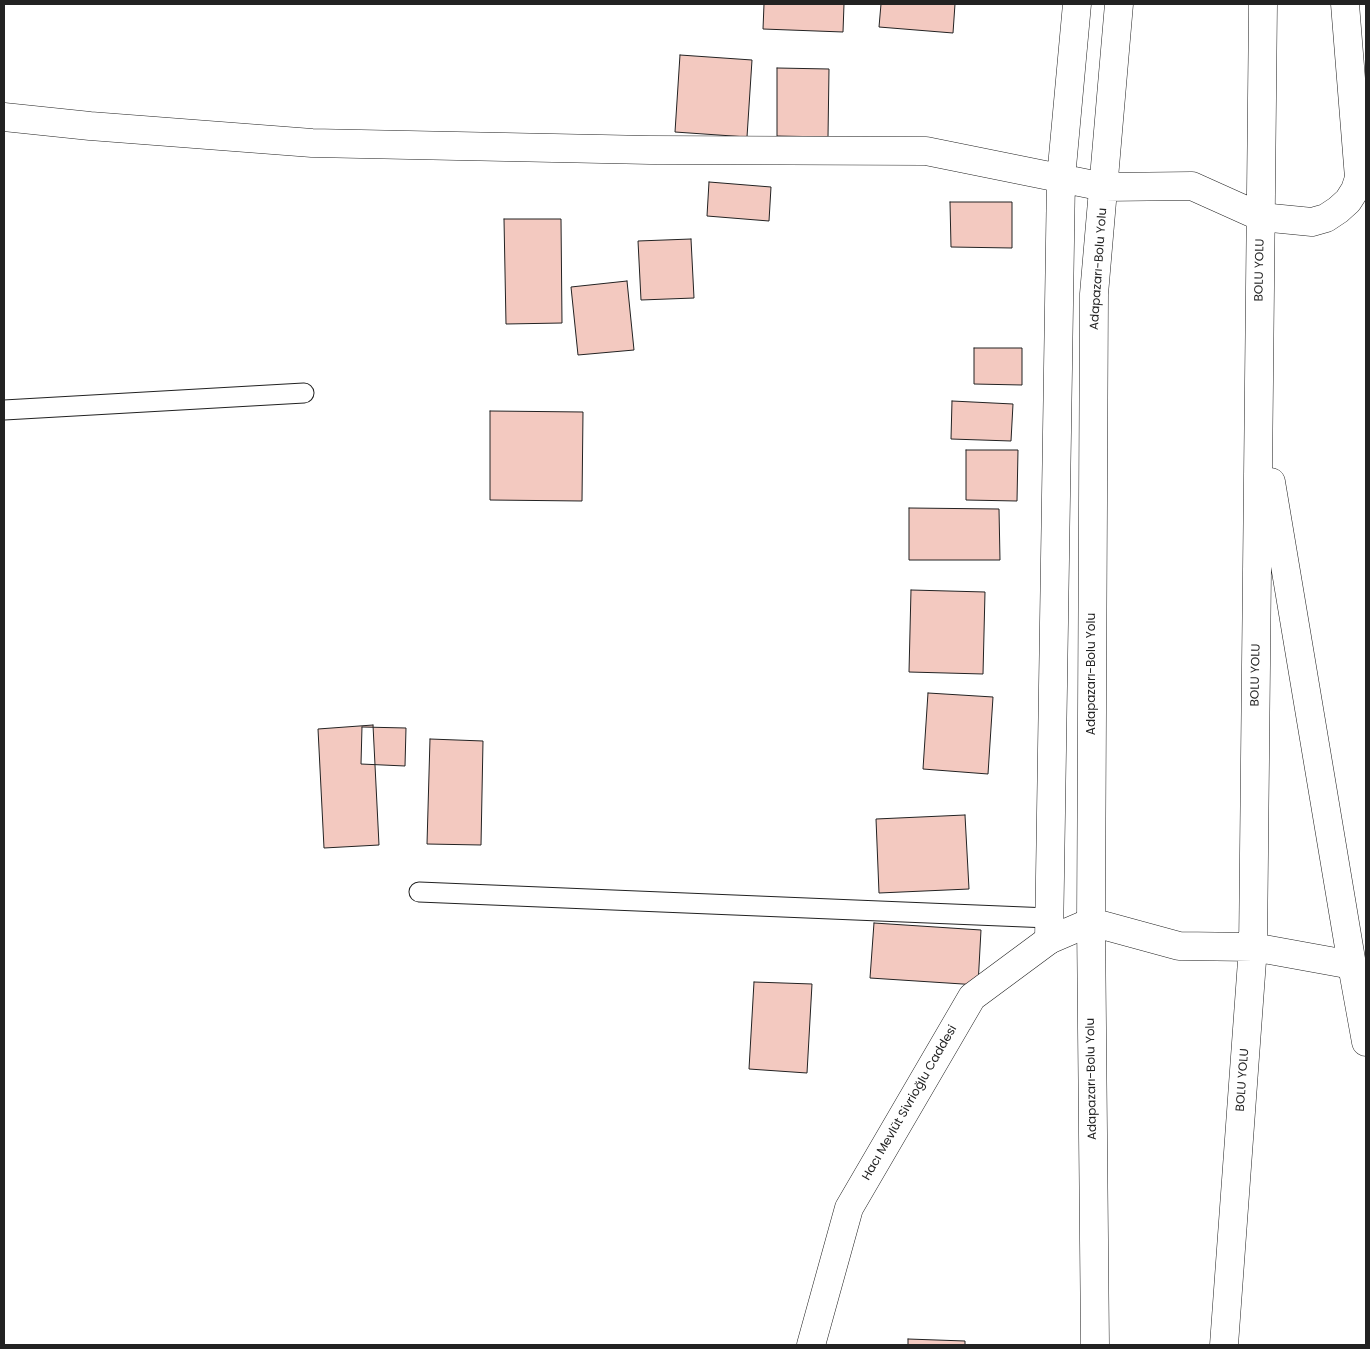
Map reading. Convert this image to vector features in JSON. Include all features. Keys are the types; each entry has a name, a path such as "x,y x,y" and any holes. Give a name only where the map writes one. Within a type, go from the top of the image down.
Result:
{"main road":[{"path":"1049,929 1061,178 1077,4"},
{"name":"Adapazarı-Bolu Yolu","path":"1095,1345 1091,922 1094,294 1119,4"},
{"name":"BOLU YOLU","path":"1224,1345 1253,947 1263,4"},
{"path":"4,117 90,126 312,143 640,150 926,151 1104,187 1192,186 1261,217 1312,222 1326,218 1348,202 1359,178 1345,4"},
{"path":"1259,412 1352,964 1362,993 1366,1042"},
{"path":"1091,922 1179,946 1253,947 1352,964"},
{"name":"Hacı Mevlüt Sivrioğlu Caddesi","path":"811,1345 849,1208 972,997 1049,929 1091,922"}],"lane":[{"path":"4,410 304,393"},
{"path":"419,892 1049,929"}],"building":[{"path":"764,4 844,4 843,32 763,29"},
{"path":"881,4 955,4 953,33 879,27"},
{"path":"680,55 752,60 747,137 675,132"},
{"path":"777,68 829,69 828,137 777,136"},
{"path":"709,182 771,187 769,221 707,216"},
{"path":"950,202 1012,202 1012,248 951,247"},
{"path":"504,219 561,219 562,323 506,324"},
{"path":"691,239 694,298 641,300 638,241"},
{"path":"627,281 634,350 578,355 571,287"},
{"path":"974,348 1022,348 1022,385 974,384"},
{"path":"952,401 1013,404 1011,441 951,439"},
{"path":"490,411 583,412 582,501 490,500"},
{"path":"966,450 1018,450 1017,501 966,500"},
{"path":"909,508 999,509 1000,560 909,560"},
{"path":"911,590 985,592 983,674 909,672"},
{"path":"928,693 993,697 988,774 923,769"},
{"path":"373,725 379,845 324,848 318,729"},
{"path":"362,727 406,728 405,766 361,764"},
{"path":"430,739 483,741 481,845 427,844"},
{"path":"965,815 969,889 879,893 876,819"},
{"path":"874,923 981,930 978,985 870,978"},
{"path":"754,982 812,984 807,1073 749,1069"},
{"path":"908,1339 965,1341 965,1345 908,1345"}]}
